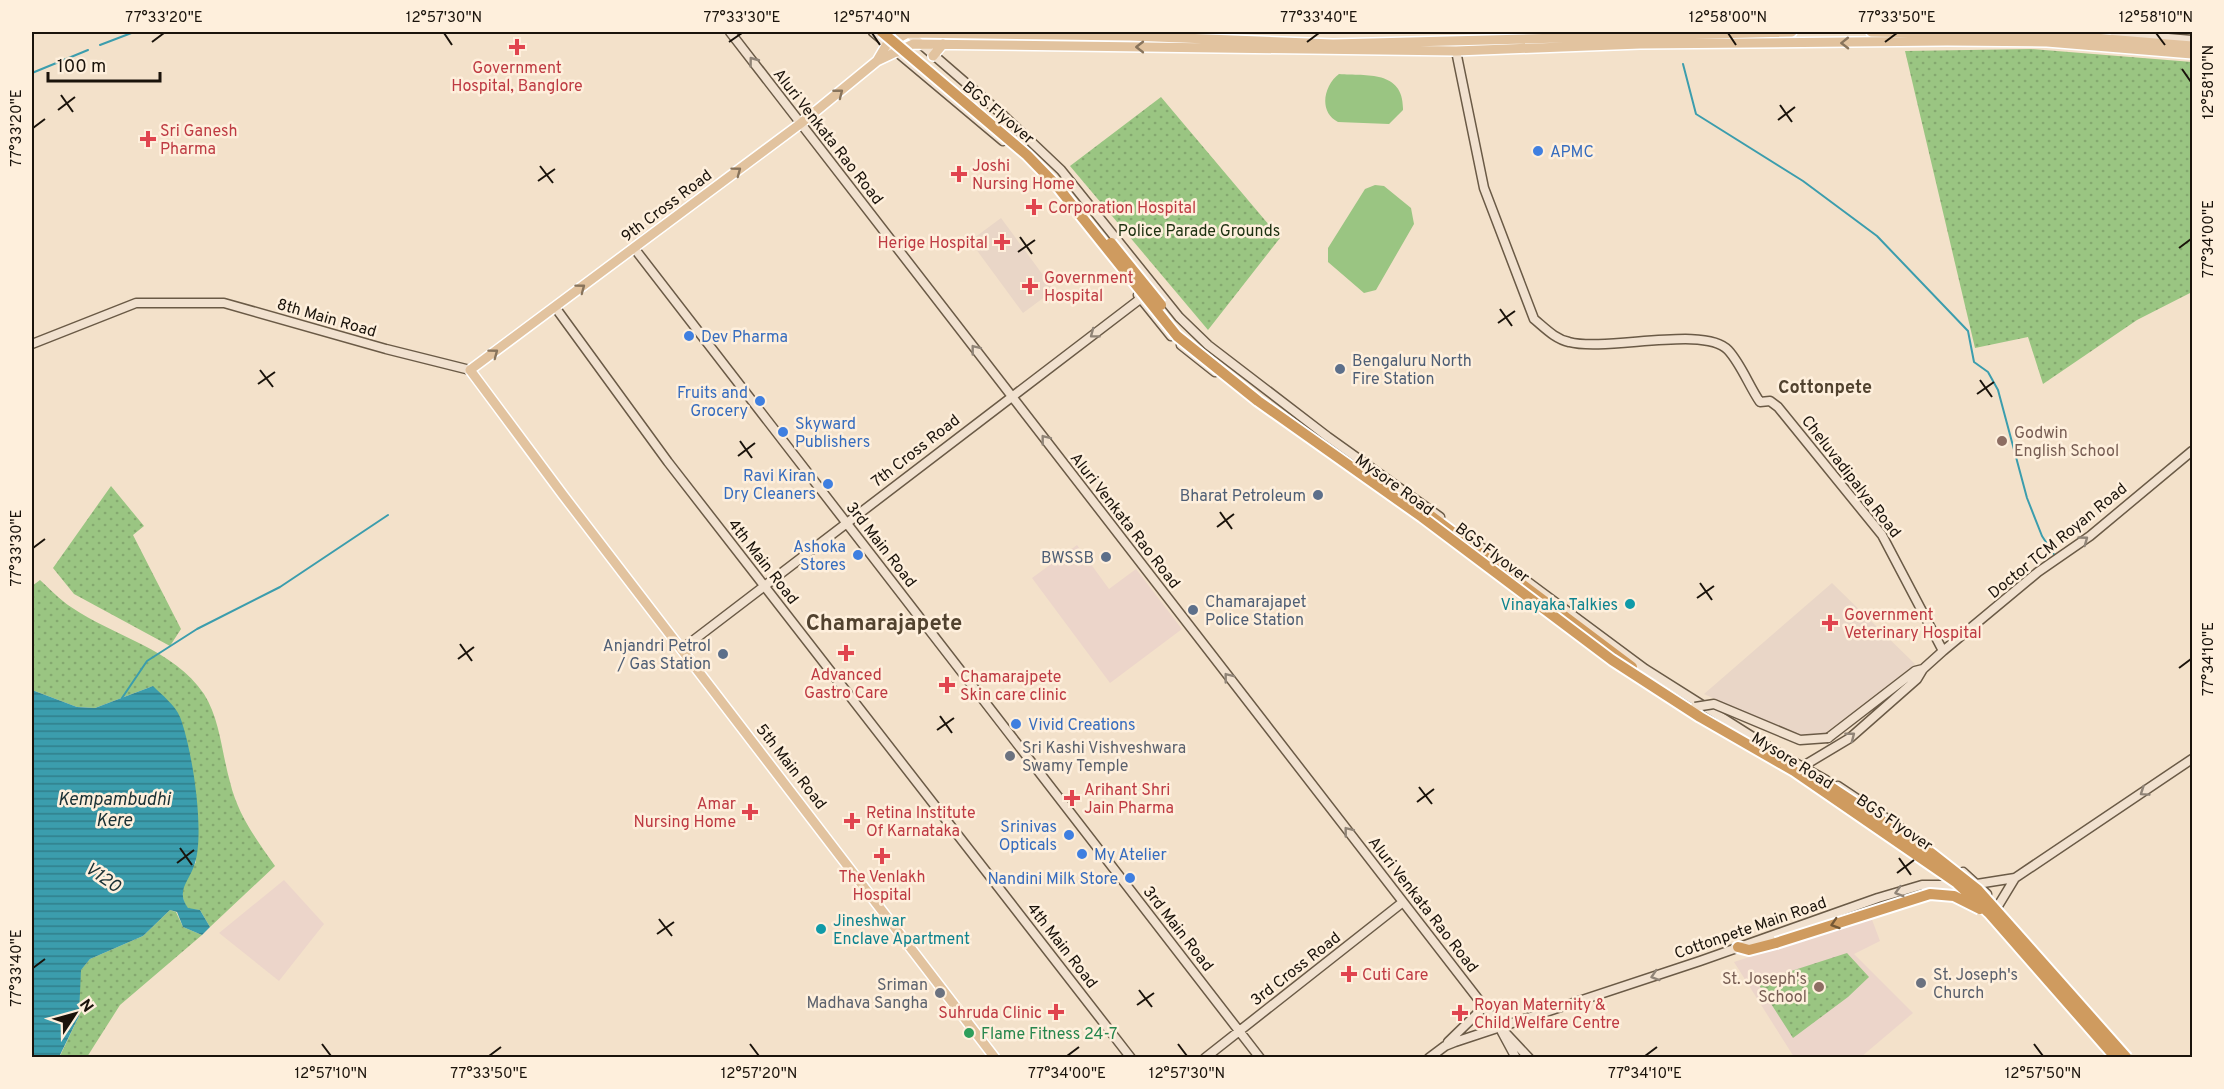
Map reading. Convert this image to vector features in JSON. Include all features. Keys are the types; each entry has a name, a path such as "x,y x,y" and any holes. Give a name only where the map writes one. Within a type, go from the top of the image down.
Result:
{"highway":[{"name":"BGS Flyover","path":"882,32 1035,163 1057,186 1177,336 1192,349 1258,401 1422,517 1612,660 1700,717 1812,783 1993,910 2116,1058"},
{"name":"BGS Flyover","path":"891,32 1034,153 1061,180 1191,340 1239,379 1431,516 1620,659 1695,707 1854,801 1963,877 1996,908 2127,1058"},
{"path":"1738,948 1749,950 1776,943 1930,894 1954,896 1993,910"}],"main road":[{"name":"Aluri Venkata Rao Road","path":"730,32 1484,1007 1528,1058"},
{"name":"Mysore Road","path":"873,32 1035,169 1163,327 1199,361 1648,688 1794,777 1956,886 1990,918 2110,1058"},
{"name":"Mysore Road","path":"907,32 1004,116 1060,170 1179,317 1208,345 1328,437 1542,591 1645,669 1713,713 1879,812 1979,884 1993,910 2133,1058"},
{"path":"877,62 887,44 907,32 1333,44 1639,38 1792,32"},
{"path":"1870,32 1977,32 2193,46"},
{"path":"2111,39 2120,34 2193,40"},
{"path":"877,62 913,44 1167,38 1456,51 1639,38 2047,42 2193,54"},
{"path":"933,56 943,44"},
{"name":"Cheluvadipalya Road","path":"1456,51 1484,188 1534,319 1551,334 1567,342 1603,345 1684,339 1704,340 1728,350 1760,402 1770,401 1778,407 1882,536 1913,590 1942,651"},
{"name":"9th Cross Road","path":"470,370 800,124 877,62"},
{"name":"3rd Main Road","path":"634,248 1260,1058"},
{"name":"7th Cross Road","path":"682,649 1010,395 1154,287"},
{"name":"8th Main Road","path":"32,344 136,303 224,303 386,350 470,370"},
{"name":"4th Main Road","path":"555,307 668,462 1131,1058"},
{"name":"5th Main Road","path":"470,370 563,495 995,1058"},
{"name":"Doctor TCM Royan Road","path":"1802,766 1850,738 1917,680 1923,669 1942,651 2038,572 2090,536 2193,451"},
{"path":"1695,707 1714,704 1800,740 1828,738 1911,674 1923,669"},
{"name":"Cottonpete Main Road","path":"1993,910 2014,878 2193,759"},
{"path":"1794,777 1802,766"},
{"path":"1922,885 1942,856"},
{"name":"Cottonpete Main Road","path":"1445,1046 1499,1026 1738,948 1778,931 1922,885 1956,886 2014,878"},
{"name":"3rd Cross Road","path":"1205,1058 1403,902"},
{"path":"1430,1058 1484,1007"},
{"name":"Aluri Venkata Rao Road","path":"1499,1026 1516,1058"}],"shaded area":[{"path":"1001,218 1054,290 1023,313 970,241"},
{"path":"1077,545 1109,589 1136,569 1182,629 1110,683 1032,578"},
{"name":"Government Veterinary Hospital","path":"1832,583 1915,664 1825,733 1796,736 1704,694"},
{"path":"284,880 324,924 279,981 219,933"},
{"name":"St. Joseph's School","path":"1871,917 1880,941 1854,954 1913,1013 1861,1057 1794,1057 1734,962"}],"green space":[{"path":"2031,49 2192,62 2192,292 2137,320 2043,384 2028,337 1975,348 1905,51"},
{"path":"1339,74 1372,76 1391,82 1402,97 1403,110 1389,124 1338,122 1328,112 1325,98 1330,85"},
{"name":"Police Parade Grounds","path":"1161,97 1280,238 1208,330 1070,166"},
{"path":"1375,185 1384,186 1411,208 1414,224 1376,290 1364,293 1328,262 1328,248 1365,189"},
{"path":"111,486 144,526 133,535 181,629 170,646 74,594 53,568"},
{"path":"40,580 71,607 160,654 176,666 204,694 214,714 233,794 248,826 275,866 210,927 200,910 188,909 183,897 184,885 196,862 153,686 95,708 77,707 32,690 32,586"},
{"path":"170,910 176,912 183,927 202,935 120,1005 87,1057 59,1058 79,1016 80,971 90,959 143,936"},
{"path":"1847,953 1869,977 1848,997 1793,1038 1757,982"}],"water":[{"name":"Kempambudhi Kere","path":"153,686 178,713 189,748 196,790 199,831 195,863 183,896 188,908 200,910 210,927 202,935 183,927 177,912 170,910 143,936 90,959 81,970 79,1016 59,1057 32,1057 32,690 77,707 95,708"}],"waterway":[{"path":"100,45 134,32"},
{"path":"32,73 88,50"},
{"path":"1683,64 1696,114 1803,181 1877,236 1968,331 1974,362 1988,372 1998,390 2027,498 2042,536 2055,556"},
{"path":"122,698 147,661 197,629 280,587 388,515"}],"place":[{"name":"Government Hospital, Banglore","path":"517,47"},
{"name":"Sri Ganesh Pharma","path":"148,139"},
{"name":"APMC","path":"1538,151"},
{"name":"Joshi Nursing Home","path":"959,174"},
{"name":"Corporation Hospital","path":"1034,207"},
{"name":"Herige Hospital","path":"1002,242"},
{"name":"Government Hospital","path":"1030,286"},
{"name":"Dev Pharma","path":"689,336"},
{"name":"Bengaluru North Fire Station","path":"1340,369"},
{"name":"Fruits and Grocery","path":"760,401"},
{"name":"Skyward Publishers","path":"783,432"},
{"name":"Godwin English School","path":"2002,441"},
{"name":"Ravi Kiran Dry Cleaners","path":"828,484"},
{"name":"Bharat Petroleum","path":"1318,495"},
{"name":"Ashoka Stores","path":"858,555"},
{"name":"BWSSB","path":"1106,557"},
{"name":"Vinayaka Talkies","path":"1630,604"},
{"name":"Chamarajapet Police Station","path":"1193,610"},
{"name":"Government Veterinary Hospital","path":"1830,623"},
{"name":"Advanced Gastro Care","path":"846,653"},
{"name":"Anjandri Petrol / Gas Station","path":"723,654"},
{"name":"Chamarajpete Skin care clinic","path":"947,685"},
{"name":"Vivid Creations","path":"1016,724"},
{"name":"Sri Kashi Vishveshwara Swamy Temple","path":"1010,756"},
{"name":"Arihant Shri Jain Pharma","path":"1072,798"},
{"name":"Amar Nursing Home","path":"750,812"},
{"name":"Retina Institute Of Karnataka","path":"852,821"},
{"name":"Srinivas Opticals","path":"1069,835"},
{"name":"My Atelier","path":"1082,854"},
{"name":"The Venlakh Hospital","path":"882,856"},
{"name":"Nandini Milk Store","path":"1130,878"},
{"name":"Jineshwar Enclave Apartment","path":"821,929"},
{"name":"Cuti Care","path":"1349,974"},
{"name":"St. Joseph's Church","path":"1921,983"},
{"name":"St. Joseph's School","path":"1819,987"},
{"name":"Sriman Madhava Sangha","path":"940,993"},
{"name":"Suhruda Clinic","path":"1056,1012"},
{"name":"Royan Maternity & Child Welfare Centre","path":"1460,1013"},
{"name":"Flame Fitness 24-7","path":"969,1033"}],"district":[{"name":"Cottonpete","path":"1825,387"},
{"name":"Chamarajapete","path":"884,622"}],"water label":[{"name":"V120","path":"103,877"}]}
